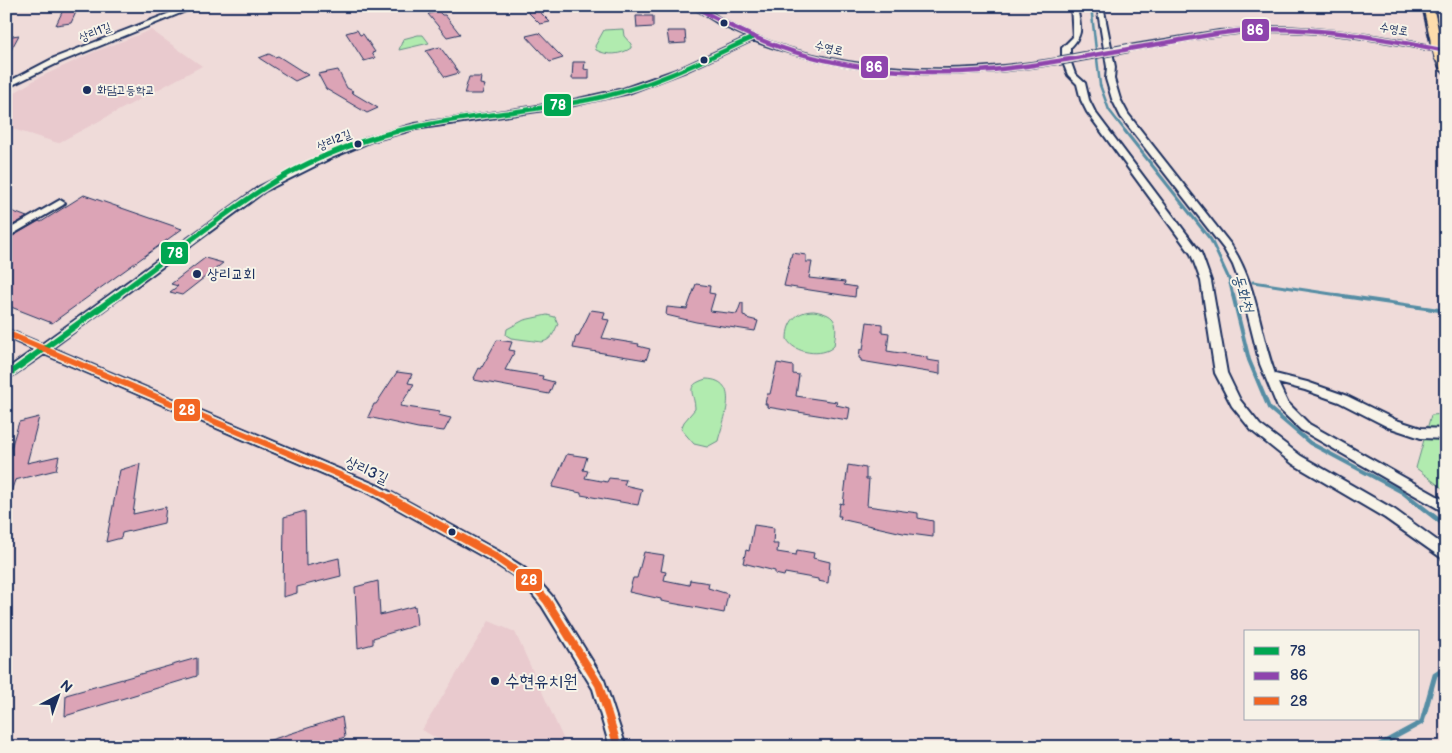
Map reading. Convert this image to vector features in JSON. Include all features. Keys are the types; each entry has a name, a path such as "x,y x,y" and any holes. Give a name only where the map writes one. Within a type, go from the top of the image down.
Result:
{"highway":[{"path":"1428,6 1436,42 1443,54 1446,70"}],"street":[{"name":"상리1길","path":"6,86 57,60 195,6"},
{"name":"수영로","path":"694,6 713,19 754,37 838,62 882,70 931,72 983,71 1058,61 1222,33 1288,29 1358,35 1443,54"},
{"path":"1074,6 1076,38 1066,48 1066,60 1072,75 1081,83 1085,100 1100,125 1196,253 1206,281 1221,373 1236,403 1256,428 1297,460 1390,514 1424,537 1446,555"},
{"path":"1100,6 1112,67 1110,79 1116,99 1124,115 1228,247 1240,269 1252,309 1262,358 1282,405 1305,427 1446,508"},
{"name":"상리2길","path":"6,376 262,189 312,162 352,145 437,122 572,104 609,96 650,83 754,37"},
{"path":"6,236 60,203"},
{"name":"상리3길","path":"6,333 375,490 493,555 518,571 530,581 547,601 599,685 618,747"},
{"path":"1270,377 1307,386 1343,399 1392,424 1421,433 1446,434"}],"shaded area":[{"name":"화담고등학교","path":"151,30 202,66 58,143 6,127 6,98 38,78 94,52"},
{"name":"수현유치원","path":"489,621 515,632 567,747 452,747 422,730"}],"green space":[{"path":"623,29 624,36 631,44 631,48 614,54 596,50 595,46 604,30"},
{"path":"423,35 429,43 399,50 403,39"},
{"path":"808,311 828,315 836,326 834,346 829,350 816,353 795,348 787,339 789,327 794,318"},
{"path":"547,315 555,317 558,324 552,335 545,341 511,338 506,335 507,329 524,320"},
{"path":"706,379 717,381 724,386 727,394 726,412 718,441 707,447 694,444 681,429 684,422 695,409 692,387"},
{"path":"1446,414 1446,491 1416,468 1431,415"}],"building":[{"path":"75,6 73,11 77,10 71,23 56,25 64,8"},
{"path":"522,6 534,6 550,22 540,24"},
{"path":"438,11 445,15 460,34 447,37 428,14"},
{"path":"636,16 653,16 653,27 637,28"},
{"path":"357,30 360,35 363,34 375,52 372,53 375,58 364,61 346,33"},
{"path":"667,31 685,31 686,43 669,44"},
{"path":"539,33 563,58 550,62 526,36"},
{"path":"19,35 6,59 6,37"},
{"path":"440,47 459,73 445,77 426,51"},
{"path":"269,54 275,57 278,56 308,75 295,81 259,58"},
{"path":"573,62 585,62 584,69 589,70 589,79 572,79"},
{"path":"338,70 347,88 353,91 351,92 378,108 367,113 326,89 318,74"},
{"path":"469,77 481,77 480,84 485,85 482,94 464,94"},
{"path":"84,195 182,229 52,323 6,305 6,240 39,221 41,222"},
{"path":"6,209 27,217 6,229"},
{"path":"792,253 806,255 806,262 812,262 809,278 845,282 844,285 856,287 855,297 784,286"},
{"name":"상리교회","path":"205,258 223,263 182,295 170,292 178,286 171,284"},
{"path":"696,284 710,286 709,293 715,294 710,311 737,314 741,303 743,303 743,315 746,318 758,321 755,331 696,322 666,315 667,307 687,309"},
{"path":"591,310 605,312 603,319 609,320 602,338 639,344 638,346 650,349 646,360 573,348 576,336 578,337"},
{"path":"867,322 882,324 882,332 889,333 887,351 927,357 927,360 940,362 940,374 861,361 859,358 860,349 863,350"},
{"path":"497,340 512,342 509,350 515,351 505,370 543,376 542,379 554,382 549,394 474,380 479,368 481,369"},
{"path":"777,363 793,366 793,374 799,375 796,396 837,402 836,405 850,408 848,420 767,407 767,404 765,404 767,394 770,394"},
{"path":"397,372 412,374 408,383 414,384 400,406 440,412 438,415 451,418 444,431 418,428 368,417 374,404 376,404"},
{"path":"39,417 27,463 59,456 56,470 15,480 8,500 6,499 6,464 19,422"},
{"path":"567,454 587,457 583,470 588,471 585,478 607,482 609,478 626,480 624,485 642,489 638,505 581,495 581,493 552,487"},
{"path":"140,464 133,514 166,507 164,523 122,533 121,538 106,542 120,470"},
{"path":"848,465 866,468 866,479 869,479 867,506 918,513 918,518 933,521 933,537 903,533 840,519 841,516 838,516 840,503 843,504"},
{"path":"305,511 306,566 339,558 341,576 297,587 297,593 283,597 284,517"},
{"path":"754,525 774,528 773,544 778,544 777,552 796,555 797,550 814,553 813,558 830,562 828,583 818,581 818,579 785,573 784,576 775,574 775,571 743,563 746,550 749,551"},
{"path":"644,552 664,555 661,571 666,572 664,580 689,585 690,580 709,583 708,588 728,594 724,613 661,601 661,599 629,592 633,578 637,578"},
{"path":"378,581 380,615 415,606 417,625 373,638 373,644 358,648 355,587"},
{"path":"197,658 197,676 65,716 66,695"},
{"path":"342,717 345,737 316,747 255,747 255,745"}],"waterway":[{"name":"동화천","path":"1091,6 1100,85 1109,110 1126,132"},
{"name":"동화천","path":"1125,131 1211,240 1229,279 1233,296"},
{"path":"1253,282 1345,296"},
{"name":"동화천","path":"1233,295 1249,360 1269,408 1310,443 1402,492 1412,500"},
{"path":"1336,295 1446,311"},
{"name":"동화천","path":"1410,498 1446,526"},
{"path":"1376,747 1422,722 1435,675 1446,668"}],"transit line":[{"name":"86","path":"694,6 730,27 768,43 808,56 850,64 935,72 1017,67 1250,30 1300,31 1348,35 1446,51"},
{"name":"78","path":"6,376 262,189 326,157 369,139 415,126 565,104 626,91 682,70 754,37"},
{"name":"28","path":"11,335 375,490 493,555 518,571 530,581 547,601 599,685 618,747"}],"place":[{"name":"화담고등학교","path":"87,90"},
{"name":"상리교회","path":"197,274"},
{"name":"수현유치원","path":"495,681"}]}
